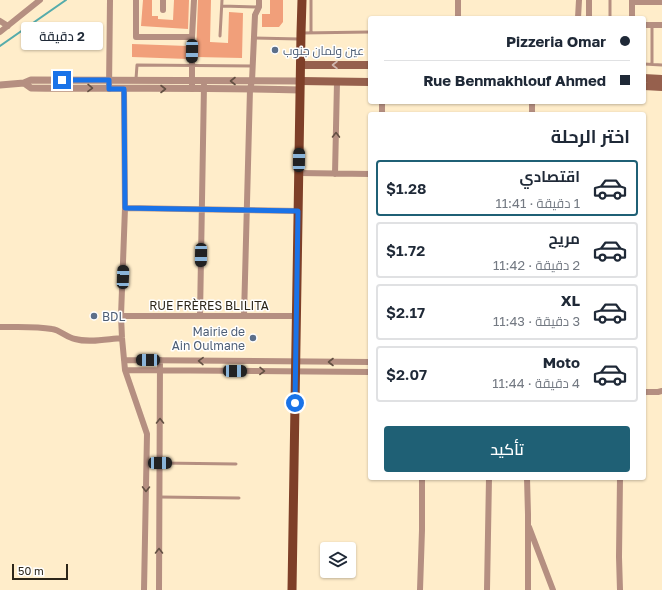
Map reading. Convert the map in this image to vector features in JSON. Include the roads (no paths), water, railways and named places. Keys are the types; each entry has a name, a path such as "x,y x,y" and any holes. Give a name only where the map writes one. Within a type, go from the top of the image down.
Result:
{"main road":[{"path":"292,590 300,36 302,0"},
{"path":"300,65 368,65"},
{"path":"646,78 662,79"},
{"path":"300,86 337,82 368,82"},
{"path":"646,86 662,87"}],"street":[{"path":"0,32 40,0"},
{"path":"109,89 110,0"},
{"path":"136,0 136,37 192,37"},
{"path":"163,0 163,10"},
{"path":"192,89 194,0"},
{"path":"244,316 250,89 252,81 255,15 259,7 259,0"},
{"path":"458,0 458,16"},
{"path":"578,16 579,0"},
{"path":"589,0 589,16"},
{"path":"632,16 632,1 662,2"},
{"path":"0,21 8,26"},
{"path":"646,25 662,25"},
{"path":"0,85 24,83 31,80 136,80 252,81 300,86"},
{"path":"200,316 204,81"},
{"path":"335,174 337,82"},
{"path":"24,83 31,88 109,89 250,89 300,86"},
{"path":"124,89 125,208 121,316 125,370 147,434 144,590"},
{"path":"299,173 368,174"},
{"path":"125,208 298,211"},
{"name":"RUE FRÈRES BLILITA","path":"121,316 296,316"},
{"path":"2,326 36,327 58,330 66,336 89,341 122,338"},
{"path":"124,360 368,362"},
{"path":"159,590 160,360"},
{"path":"125,370 368,372"},
{"path":"646,392 662,391"},
{"path":"420,590 422,480"},
{"path":"487,590 489,480"},
{"path":"527,480 528,590"},
{"path":"620,480 620,590"},
{"path":"528,523 553,590"}],"lane":[{"path":"220,36 222,0"},
{"path":"311,0 311,33"},
{"path":"610,0 610,16"},
{"path":"222,6 259,7"},
{"path":"652,25 652,64"},
{"path":"254,38 300,36 311,33 368,32"},
{"path":"646,64 662,65"},
{"path":"136,80 137,65 253,66"},
{"path":"160,463 236,464"},
{"path":"159,497 239,498"}],"waterway":[{"path":"0,46 66,0"}],"place":[{"name":"عين ولمان جنوب","path":"275,50"},
{"name":"BDL","path":"94,316"},
{"name":"Mairie de Ain Oulmane","path":"253,338"}]}
